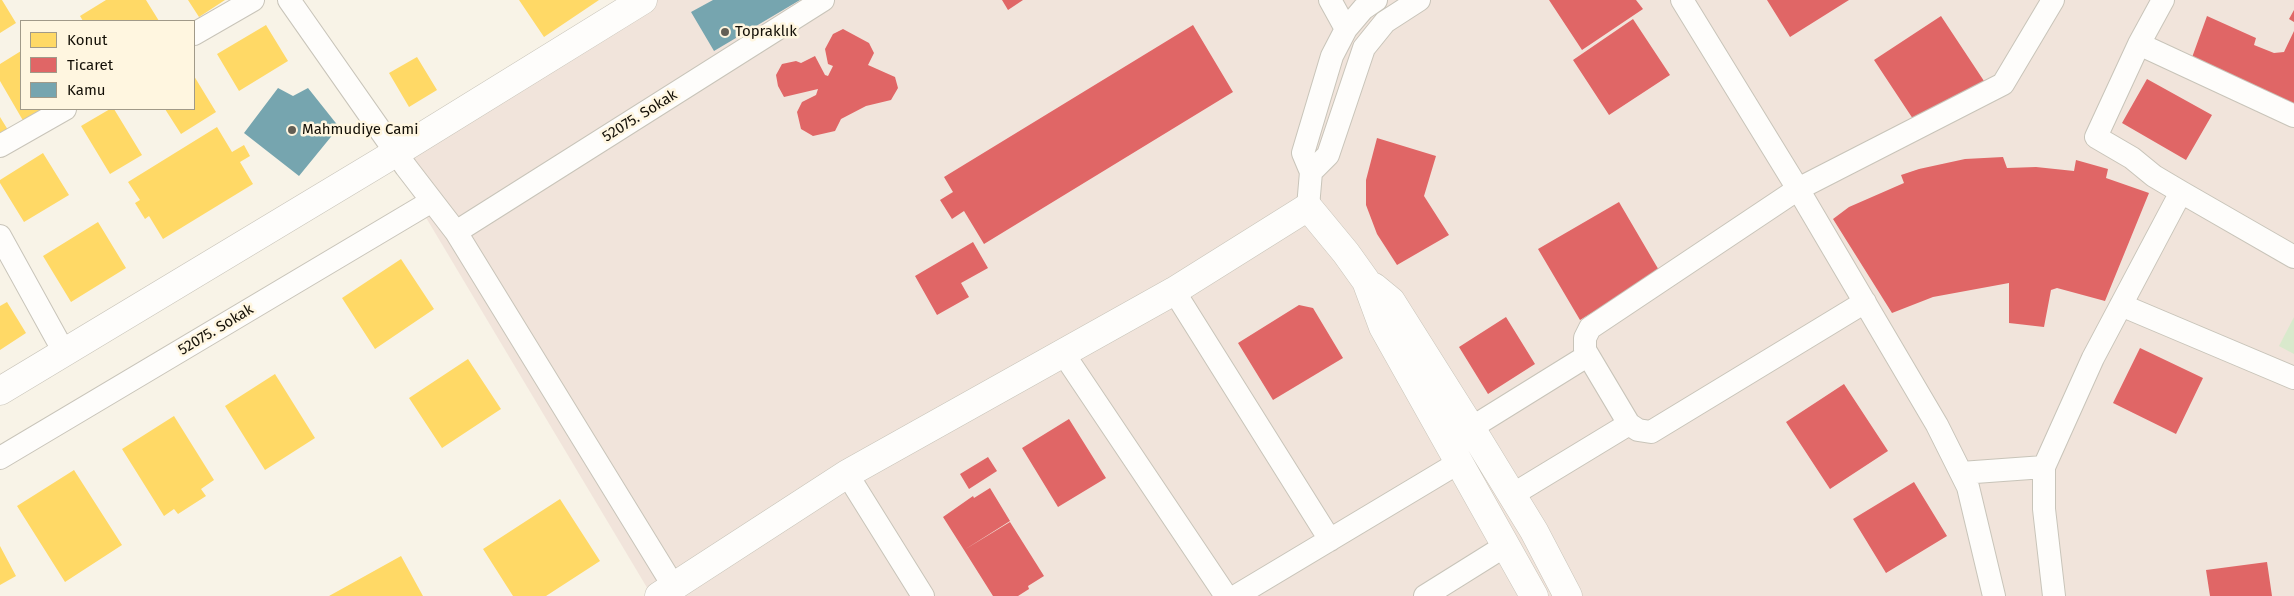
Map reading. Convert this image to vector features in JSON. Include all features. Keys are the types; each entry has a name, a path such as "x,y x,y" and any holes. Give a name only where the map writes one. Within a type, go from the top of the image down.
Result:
{"street":[{"path":"195,33 253,0"},
{"path":"289,0 396,152 456,232 667,592 847,474 1174,291 1308,207"},
{"path":"0,392 643,0"},
{"name":"52075. Sokak","path":"456,232 824,0"},
{"path":"1330,0 1346,29"},
{"path":"1376,0 1363,9 1346,29 1332,56 1303,153 1311,172 1308,207 1346,252 1366,282 1383,326 1534,596"},
{"path":"1311,172 1328,155 1364,48 1385,22 1419,0"},
{"path":"1682,0 1798,189 1937,424 1968,487 1994,596"},
{"path":"1865,302 1657,430 1644,432 1629,424 1587,356 1584,344 1590,328 1798,189 2002,84 2053,0"},
{"path":"2163,0 2139,44 2096,137 2132,158 2154,176 2294,257"},
{"path":"2139,44 2294,116"},
{"path":"0,146 63,110"},
{"path":"2054,596 2044,509 2044,467 2092,358 2181,192"},
{"name":"52075. Sokak","path":"0,458 432,201"},
{"path":"0,236 64,352"},
{"path":"1366,282 1391,301 1512,494 1568,596"},
{"path":"1174,291 1330,540"},
{"path":"2121,305 2294,378"},
{"path":"1063,353 1226,596"},
{"path":"1470,428 1587,356"},
{"path":"1512,494 1629,424"},
{"path":"1236,596 1458,463"},
{"path":"1961,473 2044,467"},
{"path":"847,474 923,596"},
{"path":"1425,596 1505,546"}],"shaded area":[{"path":"646,0 2294,0 2294,596 652,596 394,164"}],"green space":[{"path":"2294,317 2294,354 2279,346"}],"building: Konut":[{"path":"0,0 2,0 16,23 0,33"},
{"path":"106,0 146,0 158,20 82,20 80,16"},
{"path":"188,0 225,0 199,17"},
{"path":"519,0 599,0 544,37"},
{"path":"266,25 288,61 239,91 217,54"},
{"path":"20,52 20,110 50,110 25,124 0,81 0,64"},
{"path":"417,57 437,90 409,107 389,73"},
{"path":"195,78 216,112 181,134 166,110 195,110"},
{"path":"108,110 115,110 142,155 110,174 81,126"},
{"path":"0,117 8,130 0,136"},
{"path":"217,127 232,152 244,145 250,156 240,162 253,184 163,239 149,216 145,219 135,203 140,200 128,182"},
{"path":"43,153 69,195 24,222 0,180"},
{"path":"98,222 126,268 71,302 43,256"},
{"path":"401,259 434,309 375,349 342,298"},
{"path":"7,302 26,333 0,350 0,306"},
{"path":"468,359 501,409 442,448 409,398"},
{"path":"275,374 315,438 265,470 225,406"},
{"path":"174,416 214,480 201,489 206,496 178,514 174,509 164,516 122,449"},
{"path":"74,470 122,545 65,582 17,506"},
{"path":"560,499 600,561 546,596 513,596 483,549"},
{"path":"0,546 16,576 0,585"},
{"path":"401,556 423,596 329,596"}],"building: Ticaret":[{"path":"1002,0 1023,0 1008,10"},
{"path":"1549,0 1636,0 1643,9 1582,50"},
{"path":"1767,0 1849,0 1790,37"},
{"path":"2294,10 2294,22 2289,19"},
{"path":"1941,16 1984,81 1917,125 1874,60"},
{"path":"2207,16 2256,38 2254,45 2274,53 2284,52 2294,31 2294,108 2190,63"},
{"path":"1633,19 1670,75 1609,115 1573,60"},
{"path":"1193,25 1233,92 984,244 964,211 952,219 940,200 953,192 944,177"},
{"path":"843,29 869,43 874,53 868,65 895,77 898,88 891,100 866,106 841,119 835,131 813,136 801,129 797,112 802,102 816,95 818,89 784,97 778,86 776,75 782,64 796,61 801,63 815,56 825,75 828,76 833,66 828,64 825,49 833,34"},
{"path":"2147,79 2212,115 2186,160 2122,123"},
{"path":"1377,138 1436,156 1424,196 1449,235 1397,265 1377,234 1366,205 1366,180"},
{"path":"2003,157 2007,168 2036,167 2074,171 2076,160 2108,169 2106,178 2149,193 2105,301 2057,288 2051,290 2044,327 2009,323 2009,283 1933,297 1892,313 1833,219 1849,207 1904,183 1901,175 1965,159"},
{"path":"1619,202 1660,272 1580,320 1538,249"},
{"path":"973,242 988,268 961,283 969,297 937,315 915,276"},
{"path":"1299,305 1313,308 1343,358 1273,400 1238,343"},
{"path":"1506,317 1535,364 1488,394 1459,347"},
{"path":"2140,348 2203,378 2176,434 2113,403"},
{"path":"1844,384 1888,451 1830,489 1786,422"},
{"path":"1069,419 1106,478 1058,507 1022,448"},
{"path":"988,457 997,471 969,489 960,474"},
{"path":"1914,482 1947,536 1886,573 1853,519"},
{"path":"990,488 1010,521 964,550 943,517 973,496 974,498"},
{"path":"1010,522 1044,576 1028,586 1029,589 1018,596 993,596 964,550"},
{"path":"2267,562 2272,596 2210,596 2206,570"}],"building: Kamu":[{"name":"Topraklık","path":"713,0 800,0 714,51 691,12"},
{"name":"Mahmudiye Cami","path":"278,88 293,96 308,88 339,127 299,176 244,133"}],"place":[{"name":"Topraklık","path":"725,32"},
{"name":"Mahmudiye Cami","path":"292,130"}]}
